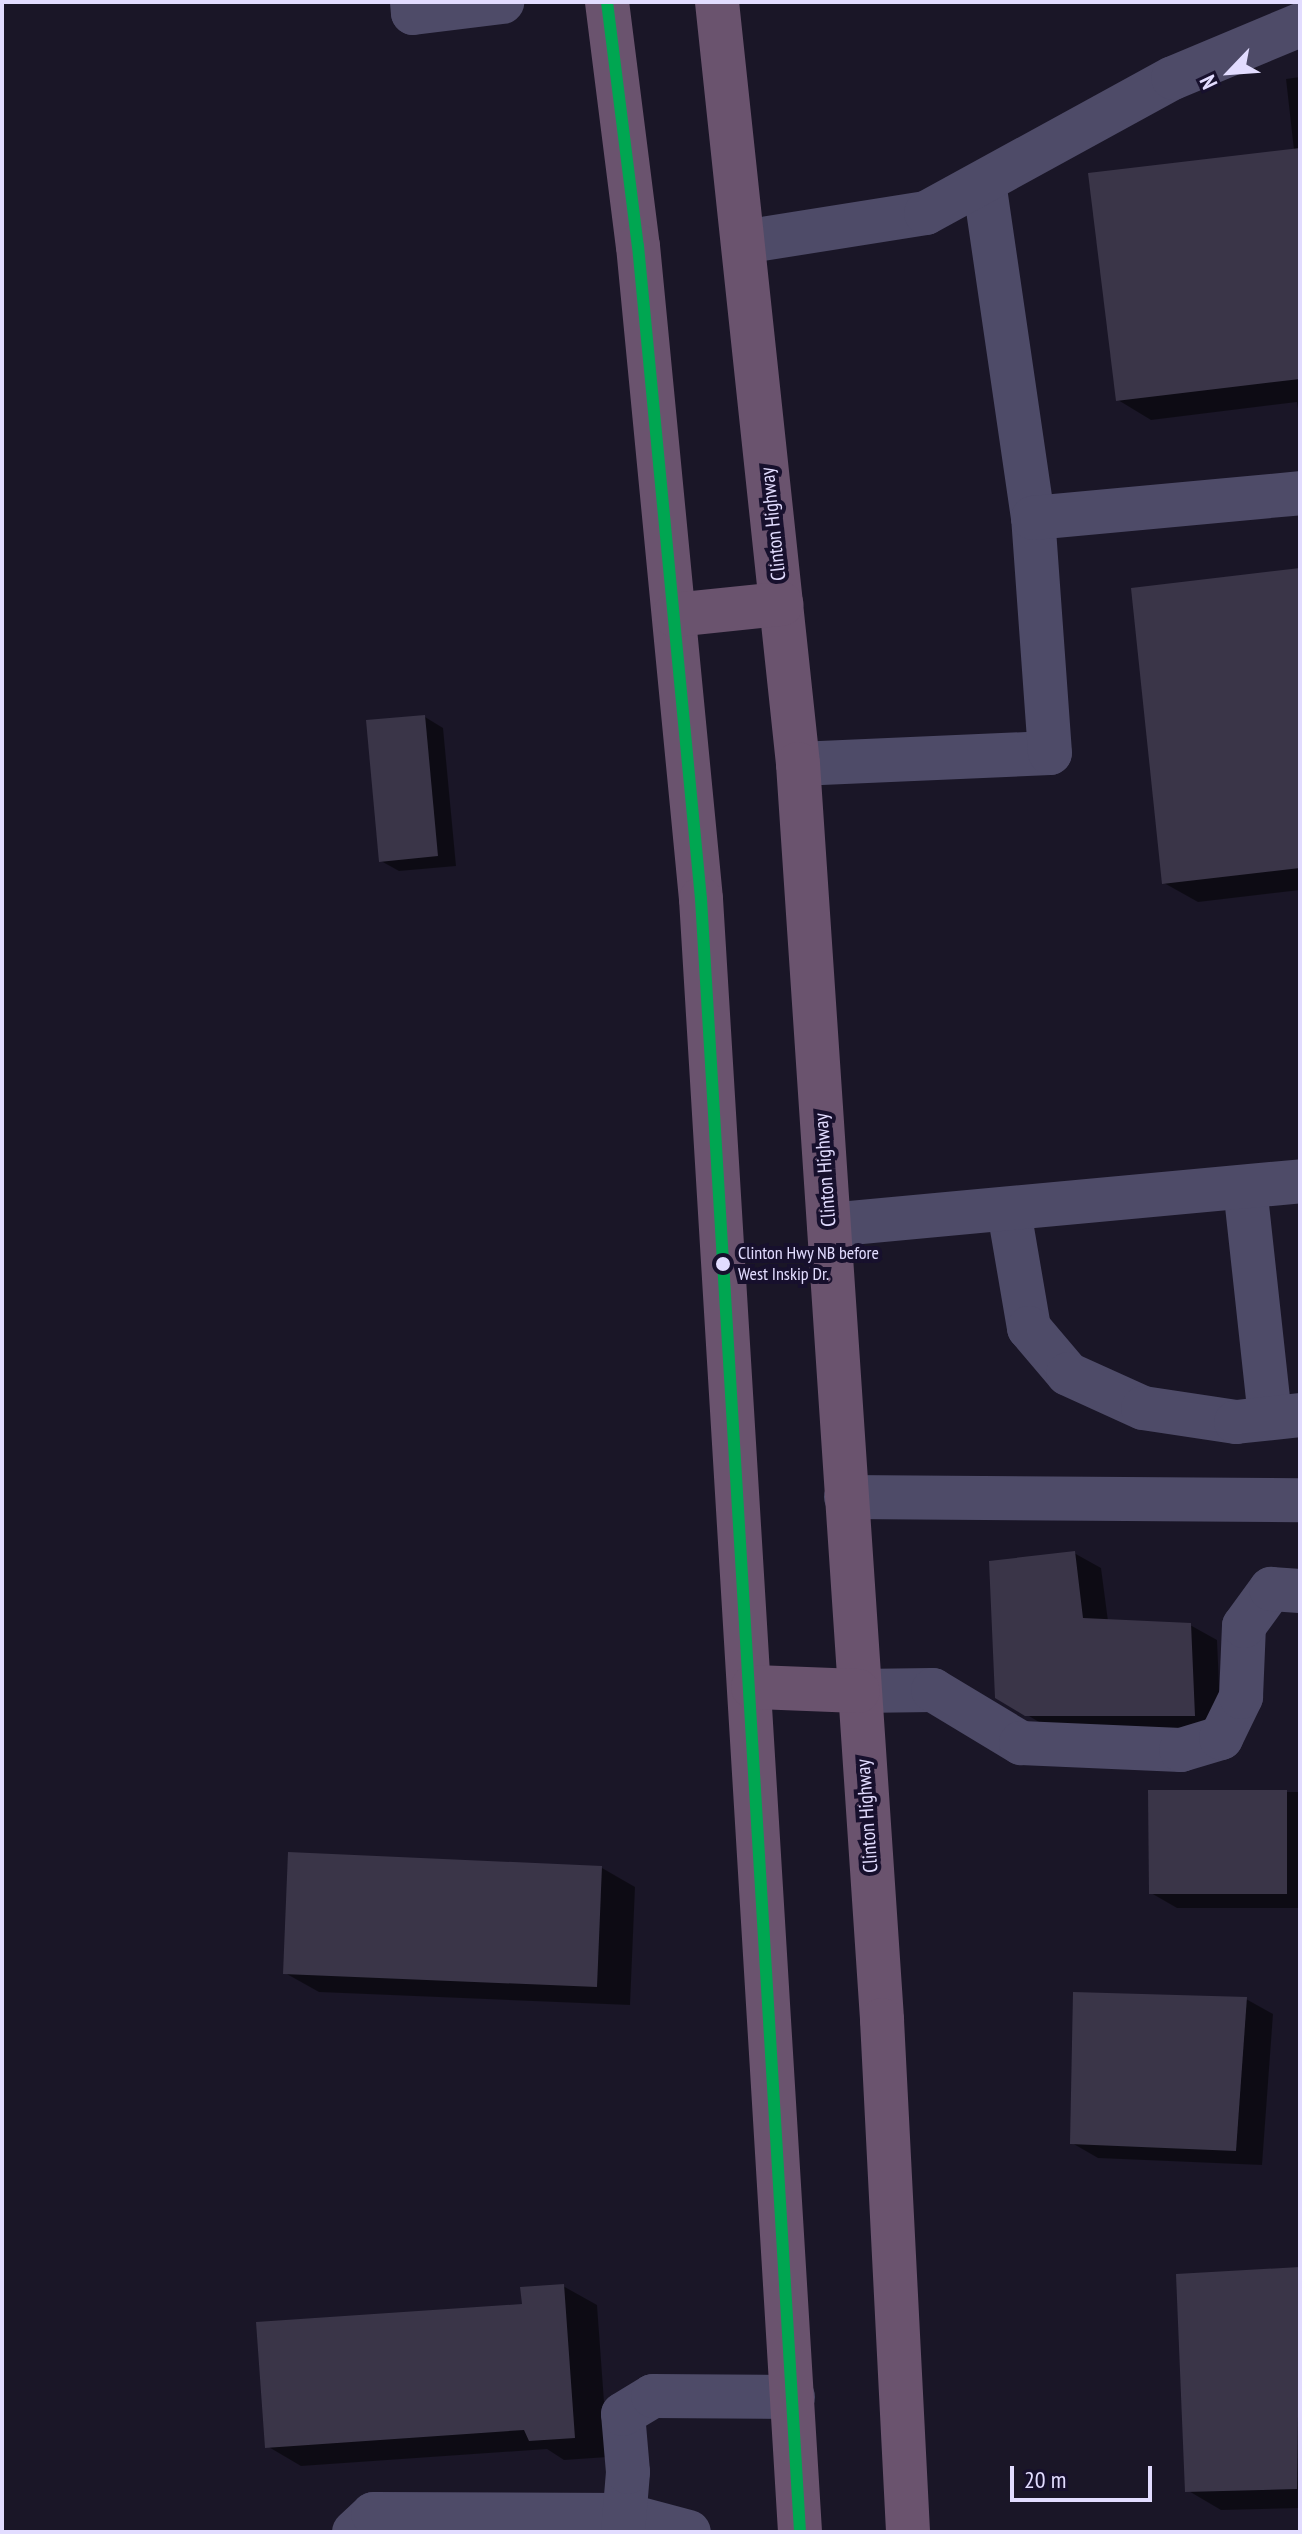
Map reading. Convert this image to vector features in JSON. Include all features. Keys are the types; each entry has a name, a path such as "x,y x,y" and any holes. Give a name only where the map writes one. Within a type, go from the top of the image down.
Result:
{"highway":[{"path":"607,2 638,246 702,915 753,1687 800,2532"},
{"name":"Clinton Highway","path":"717,2 798,764 882,2020 908,2532"},
{"path":"674,615 781,604"},
{"path":"753,1687 858,1691"}],"lane":[{"path":"412,2 413,13 502,2"},
{"path":"743,242 926,213 1173,78 1300,25"},
{"path":"798,764 1050,753 1033,518 984,182"},
{"path":"1033,518 1300,493"},
{"path":"829,1225 1009,1211 1300,1181"},
{"path":"1009,1211 1029,1328 1068,1374 1143,1408 1236,1422 1285,1417 1245,1187"},
{"path":"846,1497 1300,1500"},
{"path":"858,1691 933,1690 1021,1743 1181,1750 1221,1738 1241,1697 1244,1626 1271,1589 1300,1591"},
{"path":"624,2523 623,2414 653,2396 793,2397"},
{"path":"354,2532 373,2514 624,2523 689,2532"}],"building":[{"path":"1300,148 1300,379 1116,401 1088,173"},
{"path":"1300,568 1300,868 1162,884 1131,588"},
{"path":"425,715 438,856 379,862 366,720"},
{"path":"1075,1551 1083,1618 1191,1623 1195,1716 1025,1716 995,1698 989,1561"},
{"path":"1148,1790 1287,1790 1287,1894 1149,1894"},
{"path":"288,1852 602,1866 597,1987 283,1974"},
{"path":"1073,1992 1247,1997 1236,2151 1070,2144"},
{"path":"1300,2267 1297,2489 1185,2492 1176,2274"},
{"path":"564,2284 575,2438 529,2441 524,2430 265,2448 256,2322 522,2304 520,2287"}],"transit line":[{"path":"607,2 638,246 701,899 800,2532"}],"place":[{"name":"Clinton Hwy NB before West Inskip Dr.","path":"723,1264"}]}
